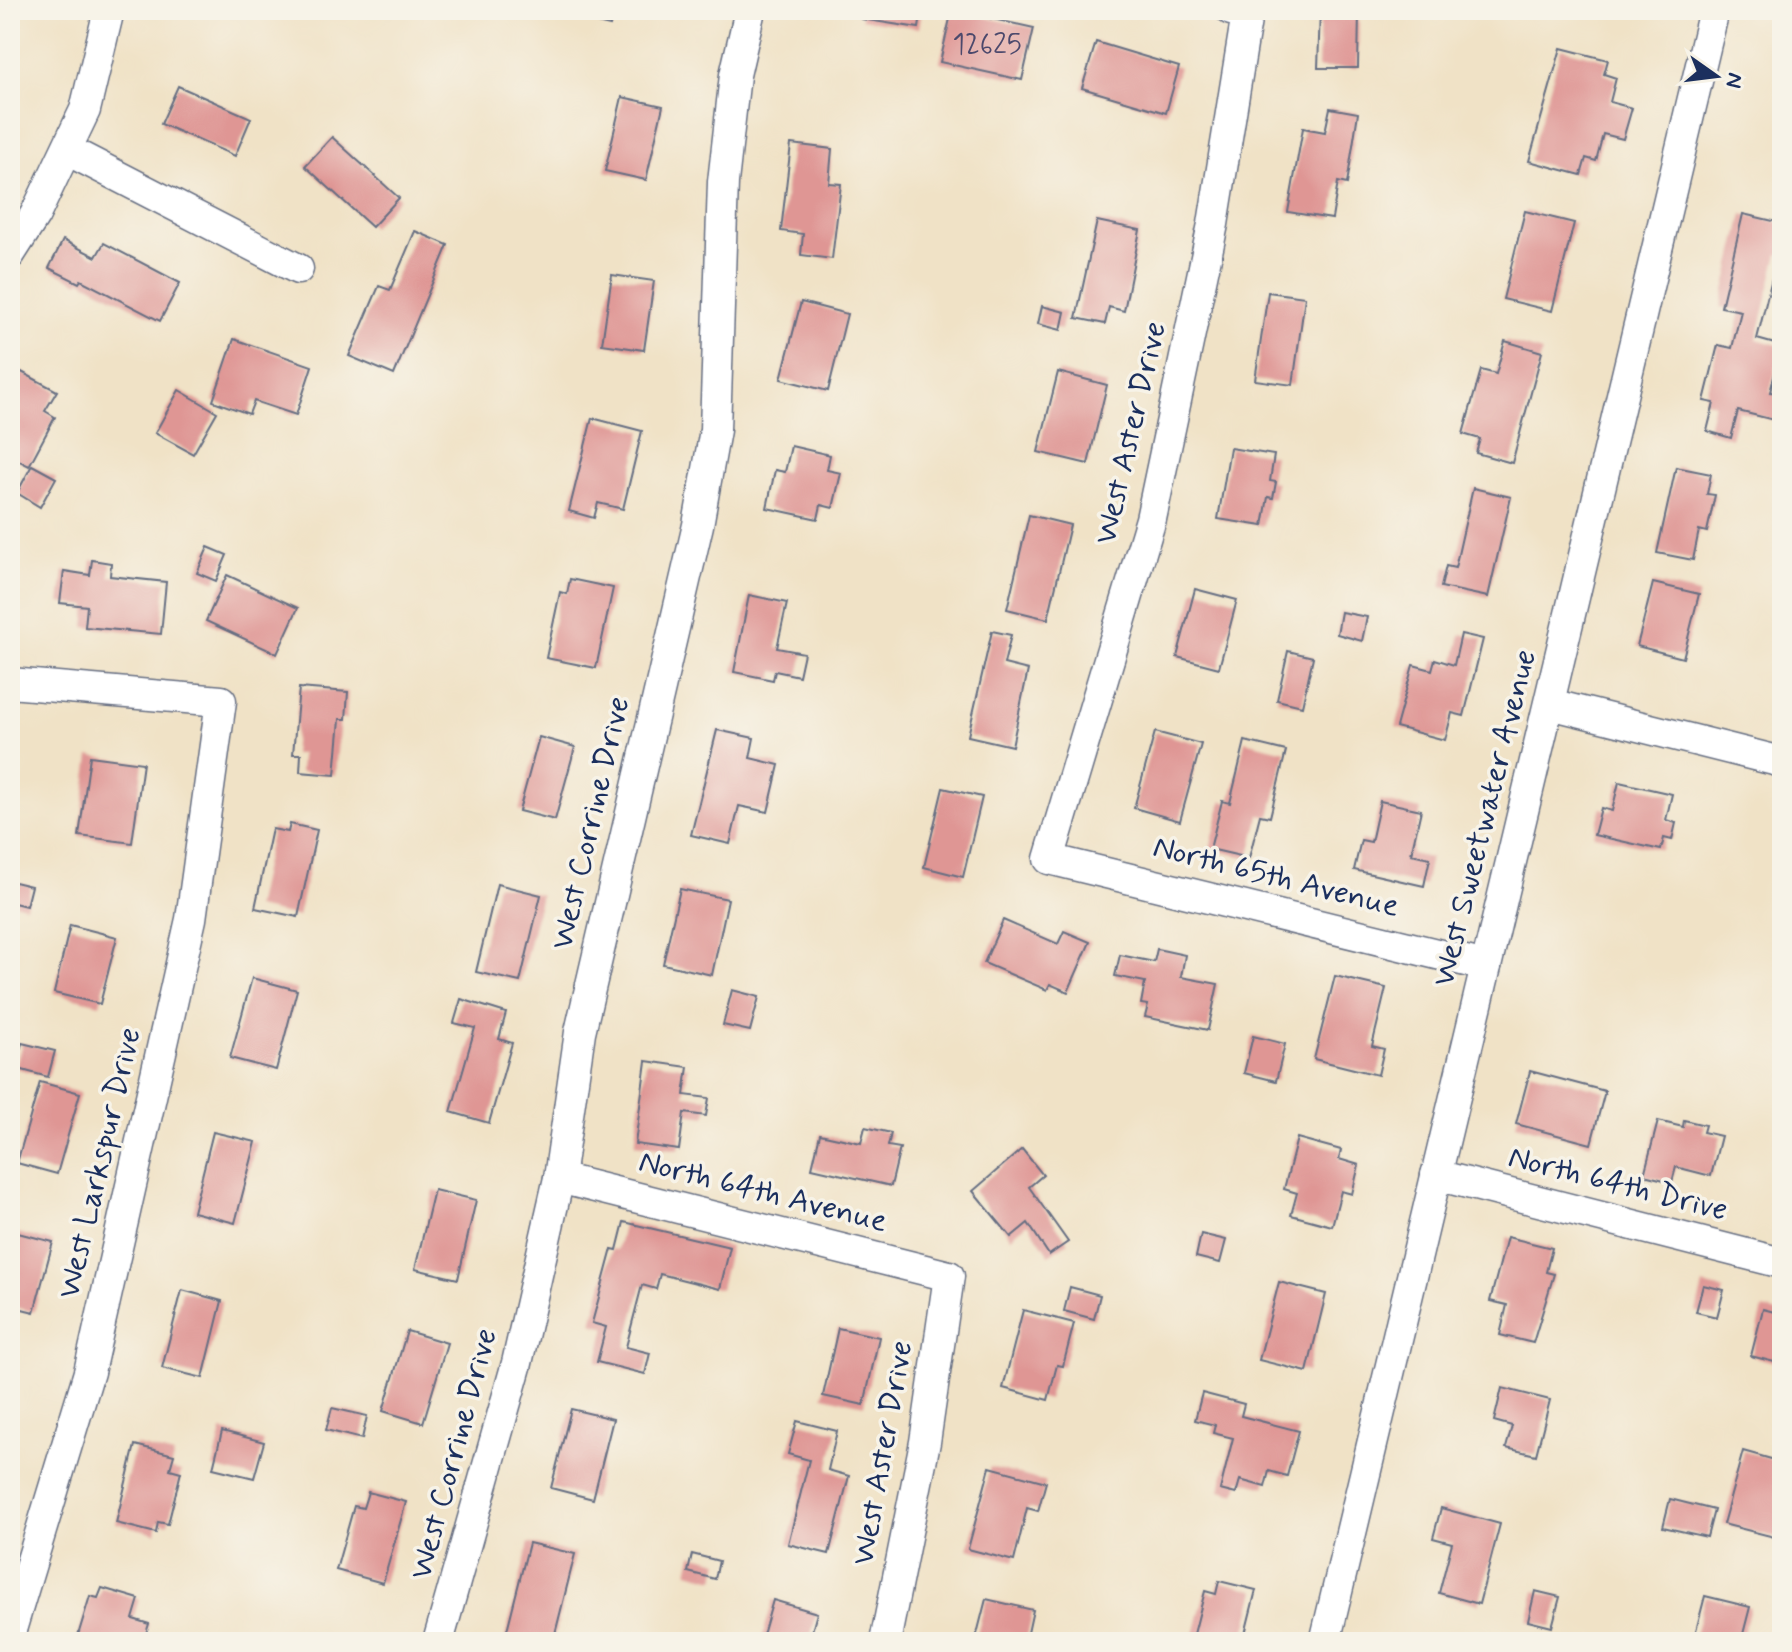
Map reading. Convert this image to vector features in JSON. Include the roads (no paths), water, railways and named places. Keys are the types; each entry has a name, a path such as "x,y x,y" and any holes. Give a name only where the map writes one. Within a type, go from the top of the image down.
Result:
{"street":[{"path":"10,254 35,215 85,110 109,10"},
{"name":"West Corrine Drive","path":"438,1642 517,1363 559,1178 580,1032 698,525 715,430 723,182 735,75 750,10"},
{"name":"West Sweetwater Avenue","path":"1325,1642 1714,10"},
{"name":"West Aster Drive","path":"1049,859 1151,519 1213,224 1239,12"},
{"path":"67,150 298,269"},
{"name":"West Larkspur Drive","path":"10,683 221,701 191,919 89,1372 10,1633"},
{"path":"1550,704 1782,762"},
{"name":"North 65th Avenue","path":"1049,859 1486,966"},
{"name":"North 64th Drive","path":"1436,1175 1782,1263"},
{"name":"North 64th Avenue","path":"559,1178 949,1276"},
{"name":"West Aster Drive","path":"885,1642 925,1442 949,1276"}]}
